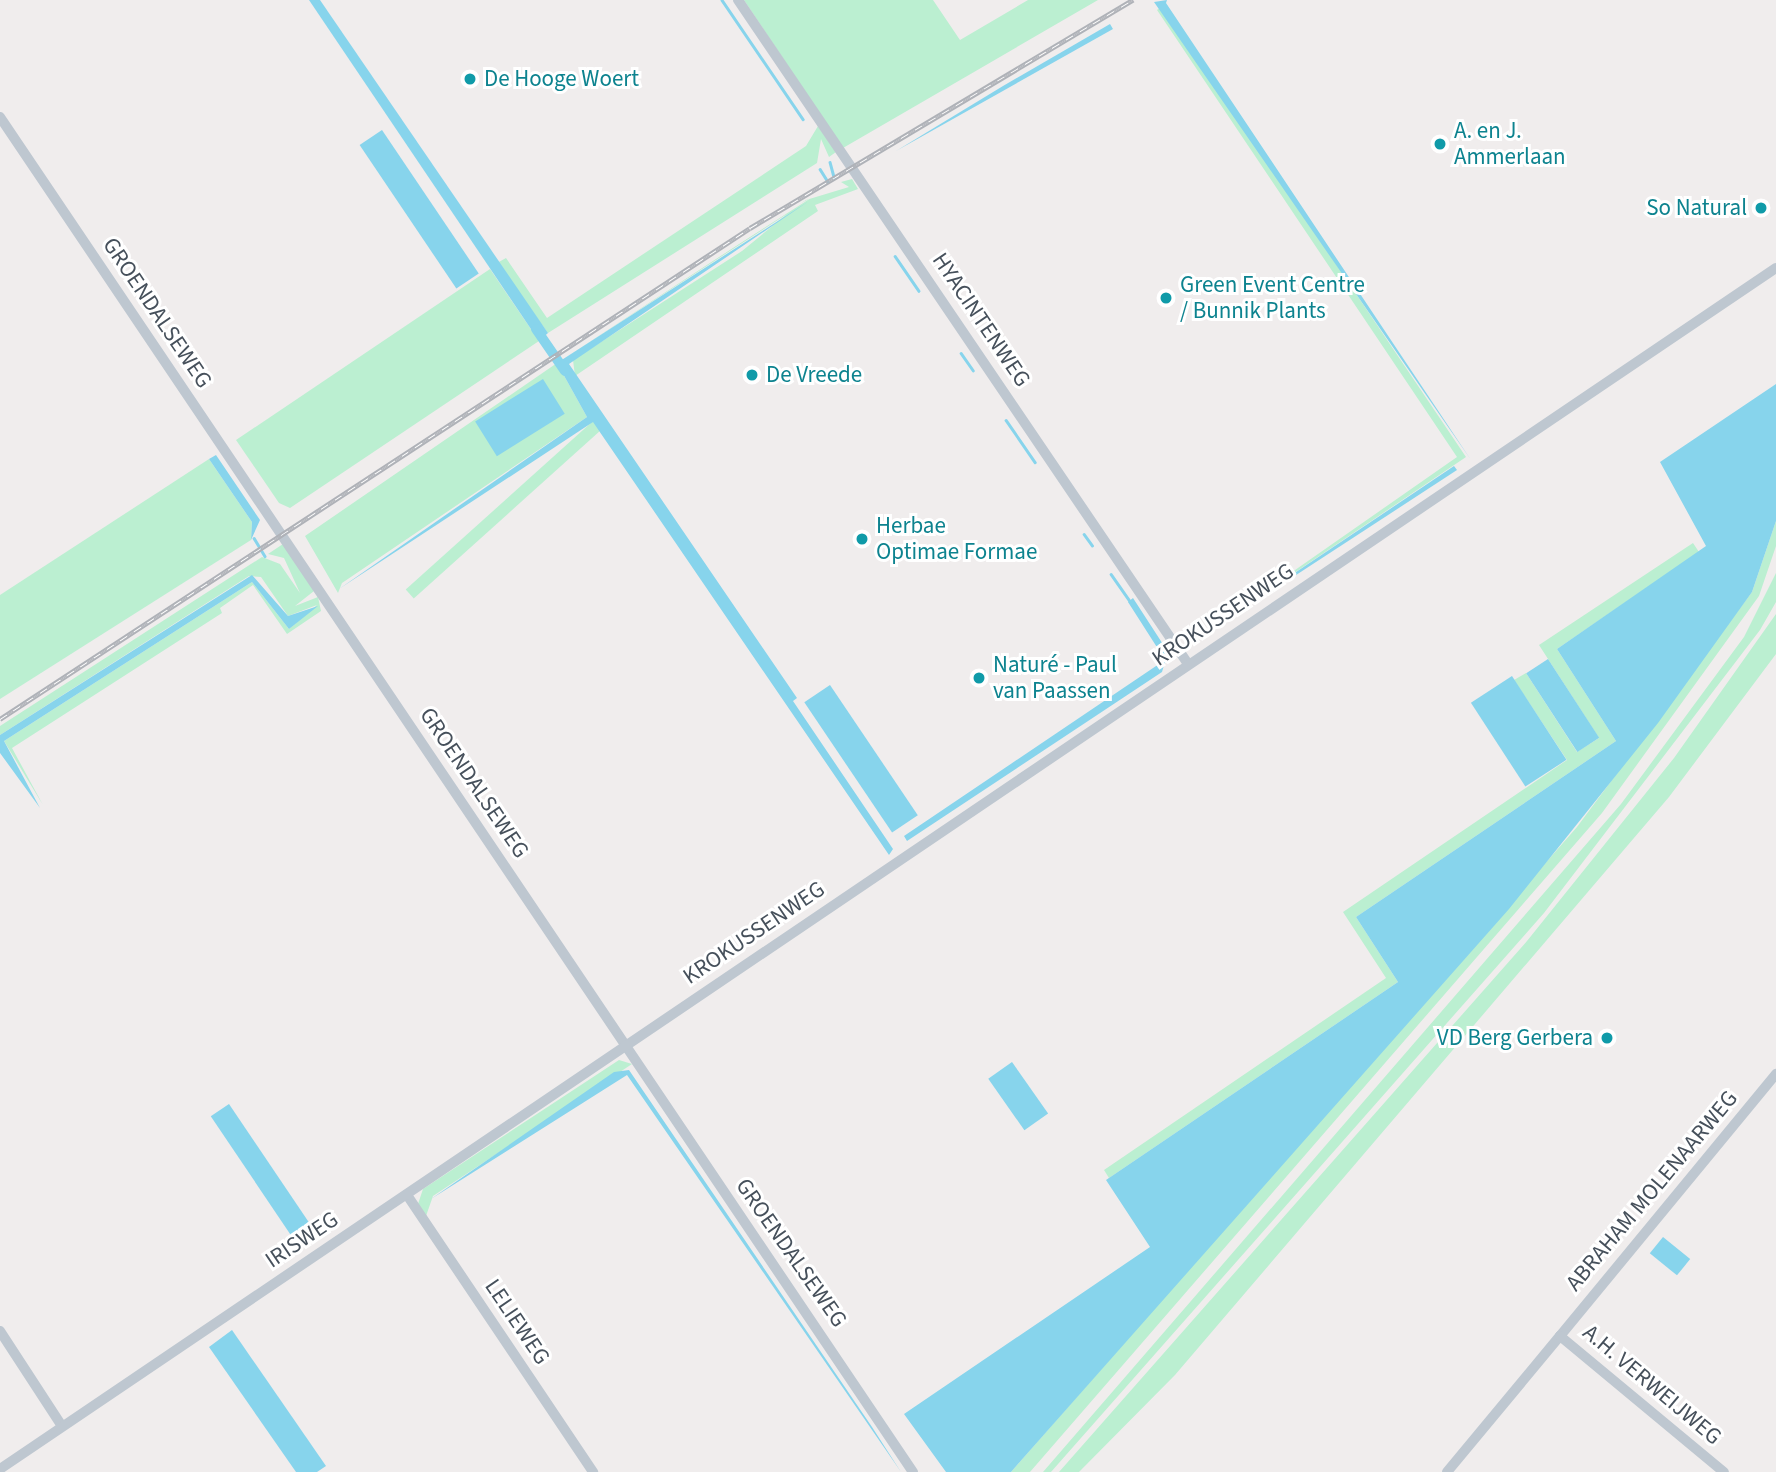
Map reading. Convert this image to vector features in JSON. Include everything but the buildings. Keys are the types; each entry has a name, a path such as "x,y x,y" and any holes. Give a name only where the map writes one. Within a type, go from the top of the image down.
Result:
{"street":[{"name":"HYACINTENWEG","path":"738,0 1188,664"},
{"name":"GROENDALSEWEG","path":"0,117 913,1472"},
{"name":"KROKUSSENWEG","path":"626,1046 1776,268"},
{"name":"IRISWEG","path":"0,1469 626,1046"},
{"name":"ABRAHAM MOLENAARWEG","path":"1559,1336 1776,1073"},
{"name":"LELIEWEG","path":"407,1195 593,1472"},
{"path":"0,1331 62,1426"},
{"name":"A.H. VERWEIJWEG","path":"1447,1472 1559,1336 1724,1472"}],"green space":[{"path":"744,0 933,0 960,40 1028,0 1098,0 843,148"},
{"path":"1162,6 1466,457 1189,644 1457,457 1157,10"},
{"path":"818,126 836,152 829,157 821,139 817,163 548,333 497,263 506,258 547,318 806,146"},
{"path":"852,179 858,189 815,205 818,211 575,376 573,360 742,251 787,214 568,356 806,200 849,187 841,182"},
{"path":"490,269 539,341 290,508 279,503 236,440"},
{"path":"557,363 587,417 342,583 338,593 305,536"},
{"path":"593,421 601,430 414,599 406,590"},
{"path":"209,459 252,522 251,540 0,699 0,595"},
{"path":"1776,521 1776,546 1759,596 1602,813 1030,1472 1011,1472 1577,827 1752,592"},
{"path":"1693,543 1699,552 1557,649 1616,741 1356,917 1398,982 1109,1178 1104,1170 1386,978 1343,912 1567,760 1514,680 1526,673 1577,752 1599,738 1539,645"},
{"path":"283,544 314,591 295,606 318,597 321,611 287,634 253,585 220,608 222,613 12,748 43,805 4,741 252,582 289,629 317,605 288,616 261,577 249,576 0,735 0,726 262,557 280,564 300,593 284,558 268,554"},
{"path":"1776,573 1776,602 1760,630 1544,913 1051,1472 1043,1472 1621,804 1744,637"},
{"path":"1776,614 1776,654 1669,797 1175,1375 1079,1472 1059,1472 1527,941 1674,758"},
{"path":"619,1060 632,1064 433,1196 426,1216 418,1204 423,1189"}],"water":[{"path":"309,0 320,0 548,333 539,341"},
{"path":"1167,0 1166,3 1471,460 1154,2"},
{"path":"1110,24 1113,29 896,151 1003,86"},
{"path":"382,130 479,273 456,289 360,145"},
{"path":"809,201 569,364 797,698 793,701 893,849 889,855 593,422 339,589 587,417 557,363"},
{"path":"543,379 565,414 497,456 475,421"},
{"path":"1776,384 1776,521 1752,592 1658,723 1509,909 1011,1472 946,1472 904,1414 1150,1247 1106,1180 1398,982 1356,917 1616,741 1557,649 1706,546 1660,462"},
{"path":"216,455 260,520 251,540 252,522 209,459"},
{"path":"1454,466 1457,470 1189,645 1189,644"},
{"path":"252,575 288,616 318,606 289,629 252,582 4,741 40,808 0,753 0,735"},
{"path":"1133,598 1168,652 1162,672 907,841 904,836 1159,664 1160,652 1128,602"},
{"path":"1548,659 1599,738 1577,752 1526,673"},
{"path":"1512,676 1566,760 1525,787 1471,703"},
{"path":"830,685 918,815 892,832 804,702"},
{"path":"1012,1062 1048,1114 1024,1130 988,1079"},
{"path":"629,1070 901,1472 627,1075 431,1199 614,1072"},
{"path":"229,1104 313,1228 295,1241 211,1116"},
{"path":"1663,1237 1690,1259 1677,1275 1650,1253"},
{"path":"232,1330 326,1466 317,1472 296,1472 209,1347"}],"pier":[{"path":"811,198 671,287 578,348 785,211"}],"waterway":[{"path":"722,0 803,119"},
{"path":"830,162 834,177"},
{"path":"820,169 828,182"},
{"path":"895,256 919,291"},
{"path":"536,329 565,371"},
{"path":"961,353 973,370"},
{"path":"1006,420 1035,462"},
{"path":"1084,534 1092,545"},
{"path":"254,538 265,556"},
{"path":"1111,574 1130,601"}],"railway":[{"path":"0,719 750,228 1133,0"}],"place":[{"name":"De Hooge Woert","path":"470,79"},
{"name":"A. en J. Ammerlaan","path":"1440,144"},
{"name":"So Natural","path":"1761,208"},
{"name":"Green Event Centre / Bunnik Plants","path":"1166,298"},
{"name":"De Vreede","path":"752,375"},
{"name":"Herbae Optimae Formae","path":"862,539"},
{"name":"Naturé - Paul van Paassen","path":"979,678"},
{"name":"VD Berg Gerbera","path":"1607,1038"}]}
